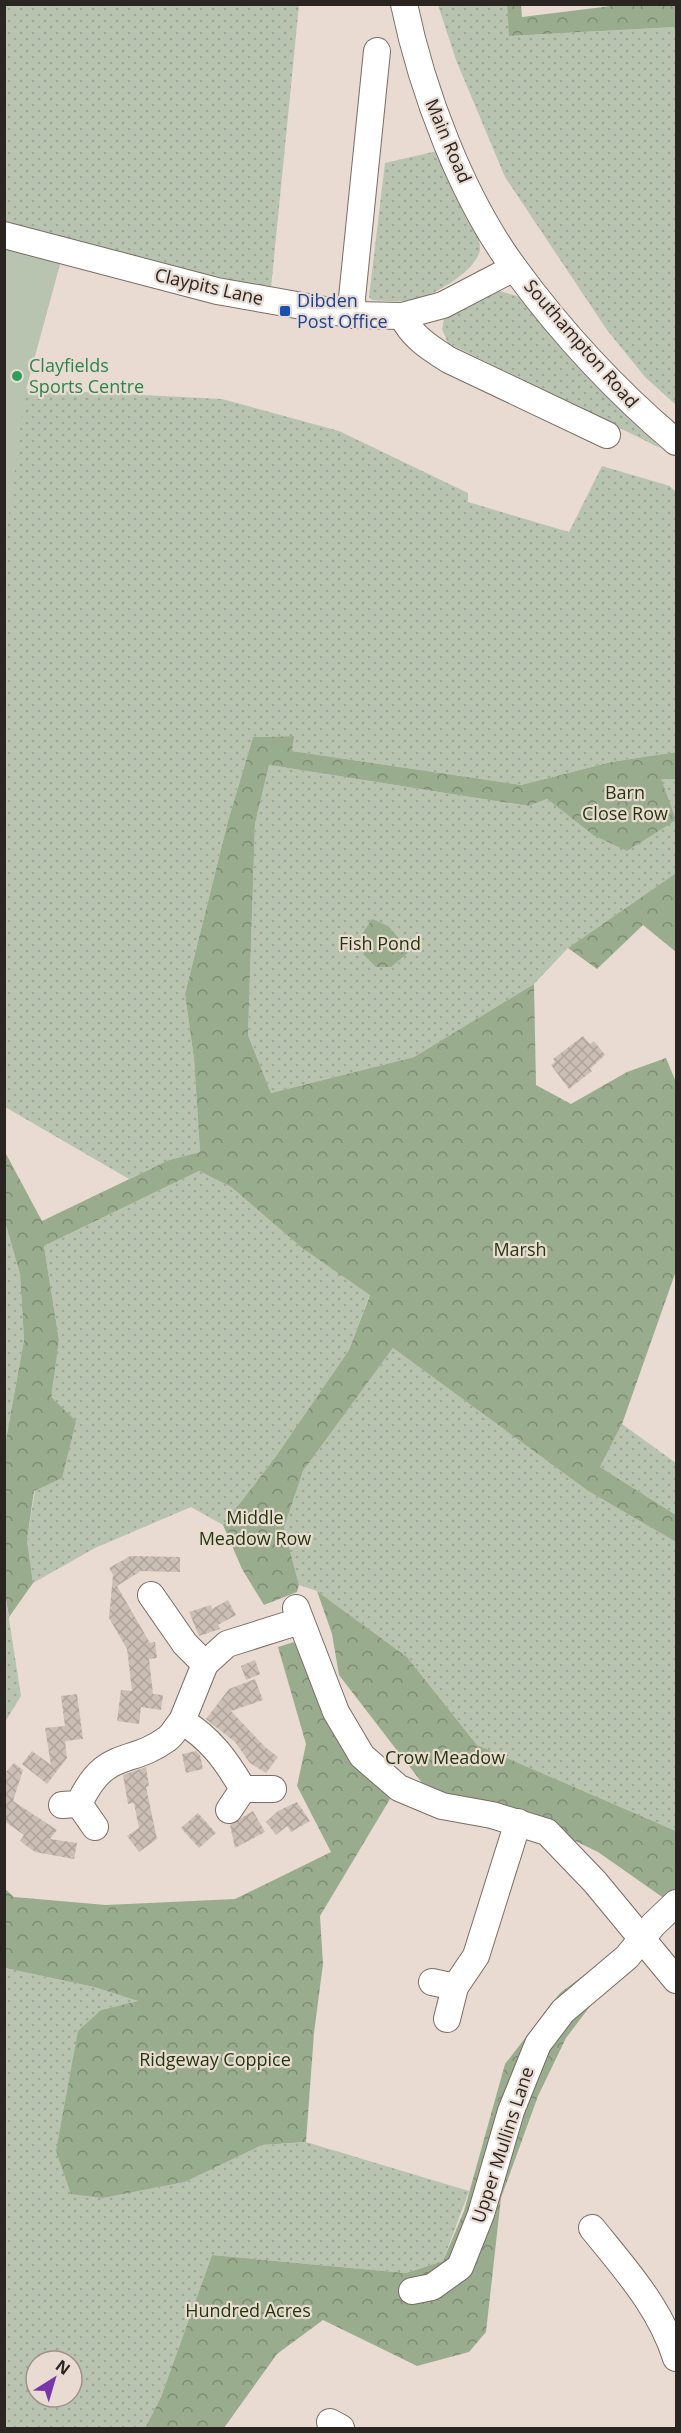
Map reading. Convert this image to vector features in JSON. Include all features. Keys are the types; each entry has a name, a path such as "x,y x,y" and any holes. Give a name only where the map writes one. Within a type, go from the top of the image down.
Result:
{"street":[{"name":"Main Road","path":"404,4 419,67 436,114 474,202 514,268"},
{"path":"353,315 352,298 377,51"},
{"name":"Claypits Lane","path":"4,235 217,291 353,315 402,316 443,305 514,268"},
{"name":"Southampton Road","path":"514,268 630,403 676,442"},
{"path":"402,316 408,327 425,345 449,360 608,435"},
{"path":"151,1595 185,1644 206,1664"},
{"path":"95,1827 71,1805 88,1783 113,1761 168,1739 182,1720 206,1664 227,1644 298,1614 336,1712 362,1756 399,1788 442,1806 518,1822 547,1832 595,1882 676,1980"},
{"path":"182,1720 201,1733 222,1753 236,1799 273,1790"},
{"path":"447,2019 443,1985 476,1956 518,1822"},
{"name":"Upper Mullins Lane","path":"412,2291 432,2287 460,2267 481,2214 510,2111 538,2044 563,2011 627,1957 676,1903"},
{"path":"592,2228 645,2294 669,2334 676,2358"}],"green space":[{"path":"4,5 299,5 271,288 116,255 5,223"},
{"path":"438,5 507,5 510,36 676,27 676,405 645,377 607,330 505,177 456,60"},
{"path":"507,5 521,5 522,17 619,5 676,5 676,27 509,36"},
{"path":"437,151 475,226 480,248 478,256 464,273 431,294 408,301 372,300 369,297 385,163"},
{"name":"Clayfields Sports Centre","path":"5,241 62,257 25,393 5,543"},
{"path":"500,291 523,298 660,448 448,343 442,329 444,319 484,296"},
{"path":"23,389 222,399 339,431 468,493 468,502 569,532 602,466 670,486 676,492 676,752 611,762 521,785 292,751 293,736 253,737 228,821 185,994 194,1059 200,1152 169,1160 129,1179 5,1107 4,396"},
{"name":"Marsh","path":"294,736 292,751 521,785 611,762 676,752 676,779 661,779 676,820 627,851 593,835 547,799 528,806 269,765 255,824 248,1035 271,1093 414,1057 534,984 536,1085 571,1104 627,1072 666,1058 676,1082 676,1271 622,1424 600,1467 676,1515 676,1542 588,1491 393,1348 303,1471 284,1528 299,1585 297,1592 264,1605 242,1569 223,1525 274,1459 349,1350 370,1295 302,1248 231,1187 199,1171 44,1246 59,1340 51,1397 76,1421 62,1478 34,1491 27,1540 33,1583 9,1617 4,1587 5,1445 24,1340 20,1274 5,1222 5,1152 42,1221 169,1160 200,1152 194,1059 185,994 228,821 253,737"},
{"path":"269,765 527,806 547,799 593,835 661,779 676,779 676,873 568,948 534,984 414,1057 271,1093 248,1035 255,824"},
{"path":"676,873 676,952 643,925 597,969 568,948"},
{"name":"Fish Pond","path":"372,919 388,926 410,951 391,967 376,967 364,955 360,937"},
{"path":"199,1171 231,1187 302,1248 370,1294 349,1350 274,1459 223,1525 191,1507 95,1548 33,1583 27,1540 59,1340 44,1246"},
{"path":"5,1222 20,1274 24,1340 5,1445"},
{"path":"393,1348 588,1491 676,1542 676,1831 477,1745 407,1657 317,1591 299,1585 284,1528 303,1471"},
{"path":"622,1424 676,1463 676,1515 600,1467"},
{"path":"4,1587 21,1696 5,1722 4,1722"},
{"name":"Crow Meadow","path":"317,1591 407,1657 477,1745 676,1831 676,1891 665,1899 598,1852 534,1821 426,1788 339,1675 332,1634"},
{"name":"Ridgeway Coppice","path":"294,1642 339,1743 390,1799 320,1916 323,1964 314,2033 306,2142 262,2145 185,2182 103,2198 71,2194 56,2151 78,2031 101,2010 138,2001 94,1987 5,1968 4,1888 14,1897 106,1905 235,1899 331,1852 297,1786 306,1744 278,1647"},
{"path":"5,1968 94,1987 139,2001 101,2010 103,2198 185,2182 262,2145 306,2142 469,2191 443,2261 406,2273 212,2255 161,2397 145,2428 5,2428"},
{"name":"Hundred Acres","path":"588,1972 601,1992 566,2038 538,2096 501,2198 486,2332 469,2352 417,2366 323,2320 277,2354 224,2428 145,2428 161,2397 212,2255 406,2273 443,2261 464,2211 505,2064 560,1993"}],"building":[{"path":"583,1036 590,1044 594,1041 605,1055 590,1069 592,1071 569,1089 551,1065 555,1062 553,1059"},
{"path":"130,1556 180,1557 180,1572 141,1571 117,1586 150,1643 155,1642 157,1658 149,1659 153,1694 163,1695 161,1710 141,1707 139,1724 117,1721 121,1690 132,1691 127,1649 109,1618 113,1575 109,1568"},
{"path":"228,1600 236,1615 218,1625 220,1629 199,1636 189,1612 211,1605 212,1609"},
{"path":"255,1660 260,1674 246,1680 241,1666"},
{"path":"255,1679 263,1700 231,1711 265,1747 278,1757 266,1773 250,1763 235,1742 206,1719 229,1689"},
{"path":"77,1694 83,1739 65,1741 67,1758 47,1784 22,1764 32,1751 51,1765 45,1728 65,1726 61,1696"},
{"path":"196,1751 200,1755 203,1769 186,1773 182,1754"},
{"path":"14,1763 23,1770 13,1801 57,1830 50,1839 77,1843 74,1859 35,1852 20,1841 24,1835 4,1821 4,1774"},
{"path":"146,1767 149,1786 146,1787 157,1839 139,1852 127,1836 139,1828 134,1803 128,1804 123,1775"},
{"path":"297,1802 310,1821 291,1832 287,1826 276,1835 266,1822 278,1811"},
{"path":"253,1811 265,1832 235,1848 230,1825"},
{"path":"198,1813 216,1833 199,1848 181,1828"}],"place":[{"name":"Dibden Post Office","path":"285,311"},
{"name":"Clayfields Sports Centre","path":"17,376"}],"park label":[{"name":"Barn Close Row","path":"625,803"},
{"name":"Middle Meadow Row","path":"255,1528"}]}
